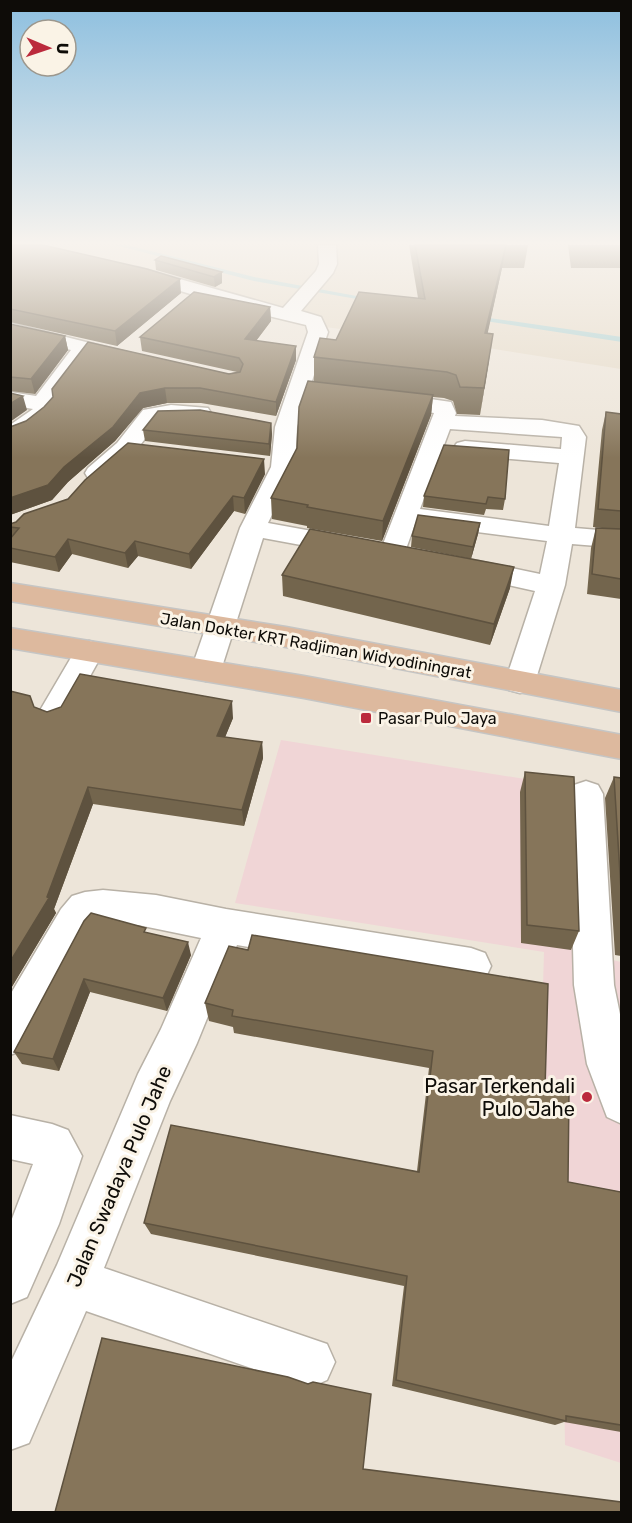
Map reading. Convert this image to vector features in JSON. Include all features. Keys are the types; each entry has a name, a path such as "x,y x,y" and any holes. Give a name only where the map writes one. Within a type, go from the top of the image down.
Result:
{"main road":[{"name":"Jalan Dokter KRT Radjiman Widyodiningrat","path":"10,592 222,626 621,701"},
{"path":"10,638 206,670 621,747"}],"street":[{"path":"206,670 272,466 275,425 309,392 318,332 314,321 305,316"},
{"path":"10,329 151,363"},
{"path":"120,356 137,342"},
{"path":"10,435 38,417 43,406 85,346"},
{"path":"10,398 43,406"},
{"path":"366,398 443,407 445,412 405,515 415,558"},
{"path":"78,489 135,449 151,415 212,408"},
{"path":"442,422 557,428 572,431 574,437 561,535 551,585 520,682"},
{"path":"433,446 571,457"},
{"path":"405,515 561,535 621,540"},
{"path":"253,528 551,585"},
{"path":"53,715 89,651"},
{"path":"586,794 594,985 608,1064 621,1102"},
{"path":"10,1035 74,921 86,908 104,906 145,910 225,926 471,966"},
{"name":"Jalan Swadaya Pulo Jahe","path":"10,1424 75,1282 153,1089 176,1043 225,926"},
{"path":"10,1137 52,1146 59,1156 35,1224 10,1280"},
{"path":"75,1282 309,1362"}],"shaded area":[{"path":"270,316 621,316 621,369 475,346 301,324"},
{"name":"Pasar Terkendali Pulo Jahe","path":"281,740 587,789 596,956 621,962 621,1463 565,1445 563,1323 540,1092 544,952 235,903"}],"building":[{"path":"44,316 134,316 115,331"},
{"path":"165,316 263,316 245,339 296,346 276,402 200,388 165,388 140,393 113,427 64,467 48,485 10,498 10,427 26,421 44,407 53,397 52,389 88,342 229,374 240,372 243,364 239,358 140,337"},
{"path":"347,316 489,316 485,333 493,334 484,388 460,387 456,375 447,372 314,357 320,338 336,340"},
{"path":"10,324 65,336 31,379 10,377"},
{"path":"308,381 433,395 383,521 271,498 297,448 299,407"},
{"path":"10,393 23,396 10,404"},
{"path":"200,410 271,423 269,444 143,430 158,411"},
{"path":"606,412 621,414 621,511 598,509"},
{"path":"128,443 264,459 244,498 233,496 189,554 135,541 125,553 68,539 55,557 10,548 10,539 19,528 10,527 10,524 16,522 24,514 68,499 85,480"},
{"path":"444,445 509,450 505,499 488,497 486,504 424,496"},
{"path":"418,515 480,523 473,547 412,536"},
{"path":"596,528 621,529 621,579 592,574"},
{"path":"310,529 514,567 494,624 282,575"},
{"path":"80,674 232,701 217,736 262,742 242,810 88,787 47,897 49,898 10,962 10,691 30,696 34,707 47,712 61,707"},
{"path":"525,772 574,777 579,931 527,925"},
{"path":"614,777 621,778 621,890"},
{"path":"91,913 146,928 144,932 188,942 163,998 84,979 53,1059 14,1052 84,921"},
{"path":"252,935 548,984 545,1089 569,1093 568,1182 621,1192 621,1425 566,1416 566,1421 396,1380 407,1276 144,1223 171,1125 419,1172 433,1051 232,1016 233,1010 205,1003 229,946 248,950"},
{"path":"102,1338 288,1377 308,1384 313,1382 371,1394 363,1469 621,1502 621,1512 55,1512"}],"waterway":[{"path":"472,317 622,340"}],"place":[{"name":"Pasar Pulo Jaya","path":"366,718"},
{"name":"Pasar Terkendali Pulo Jahe","path":"587,1097"}]}
